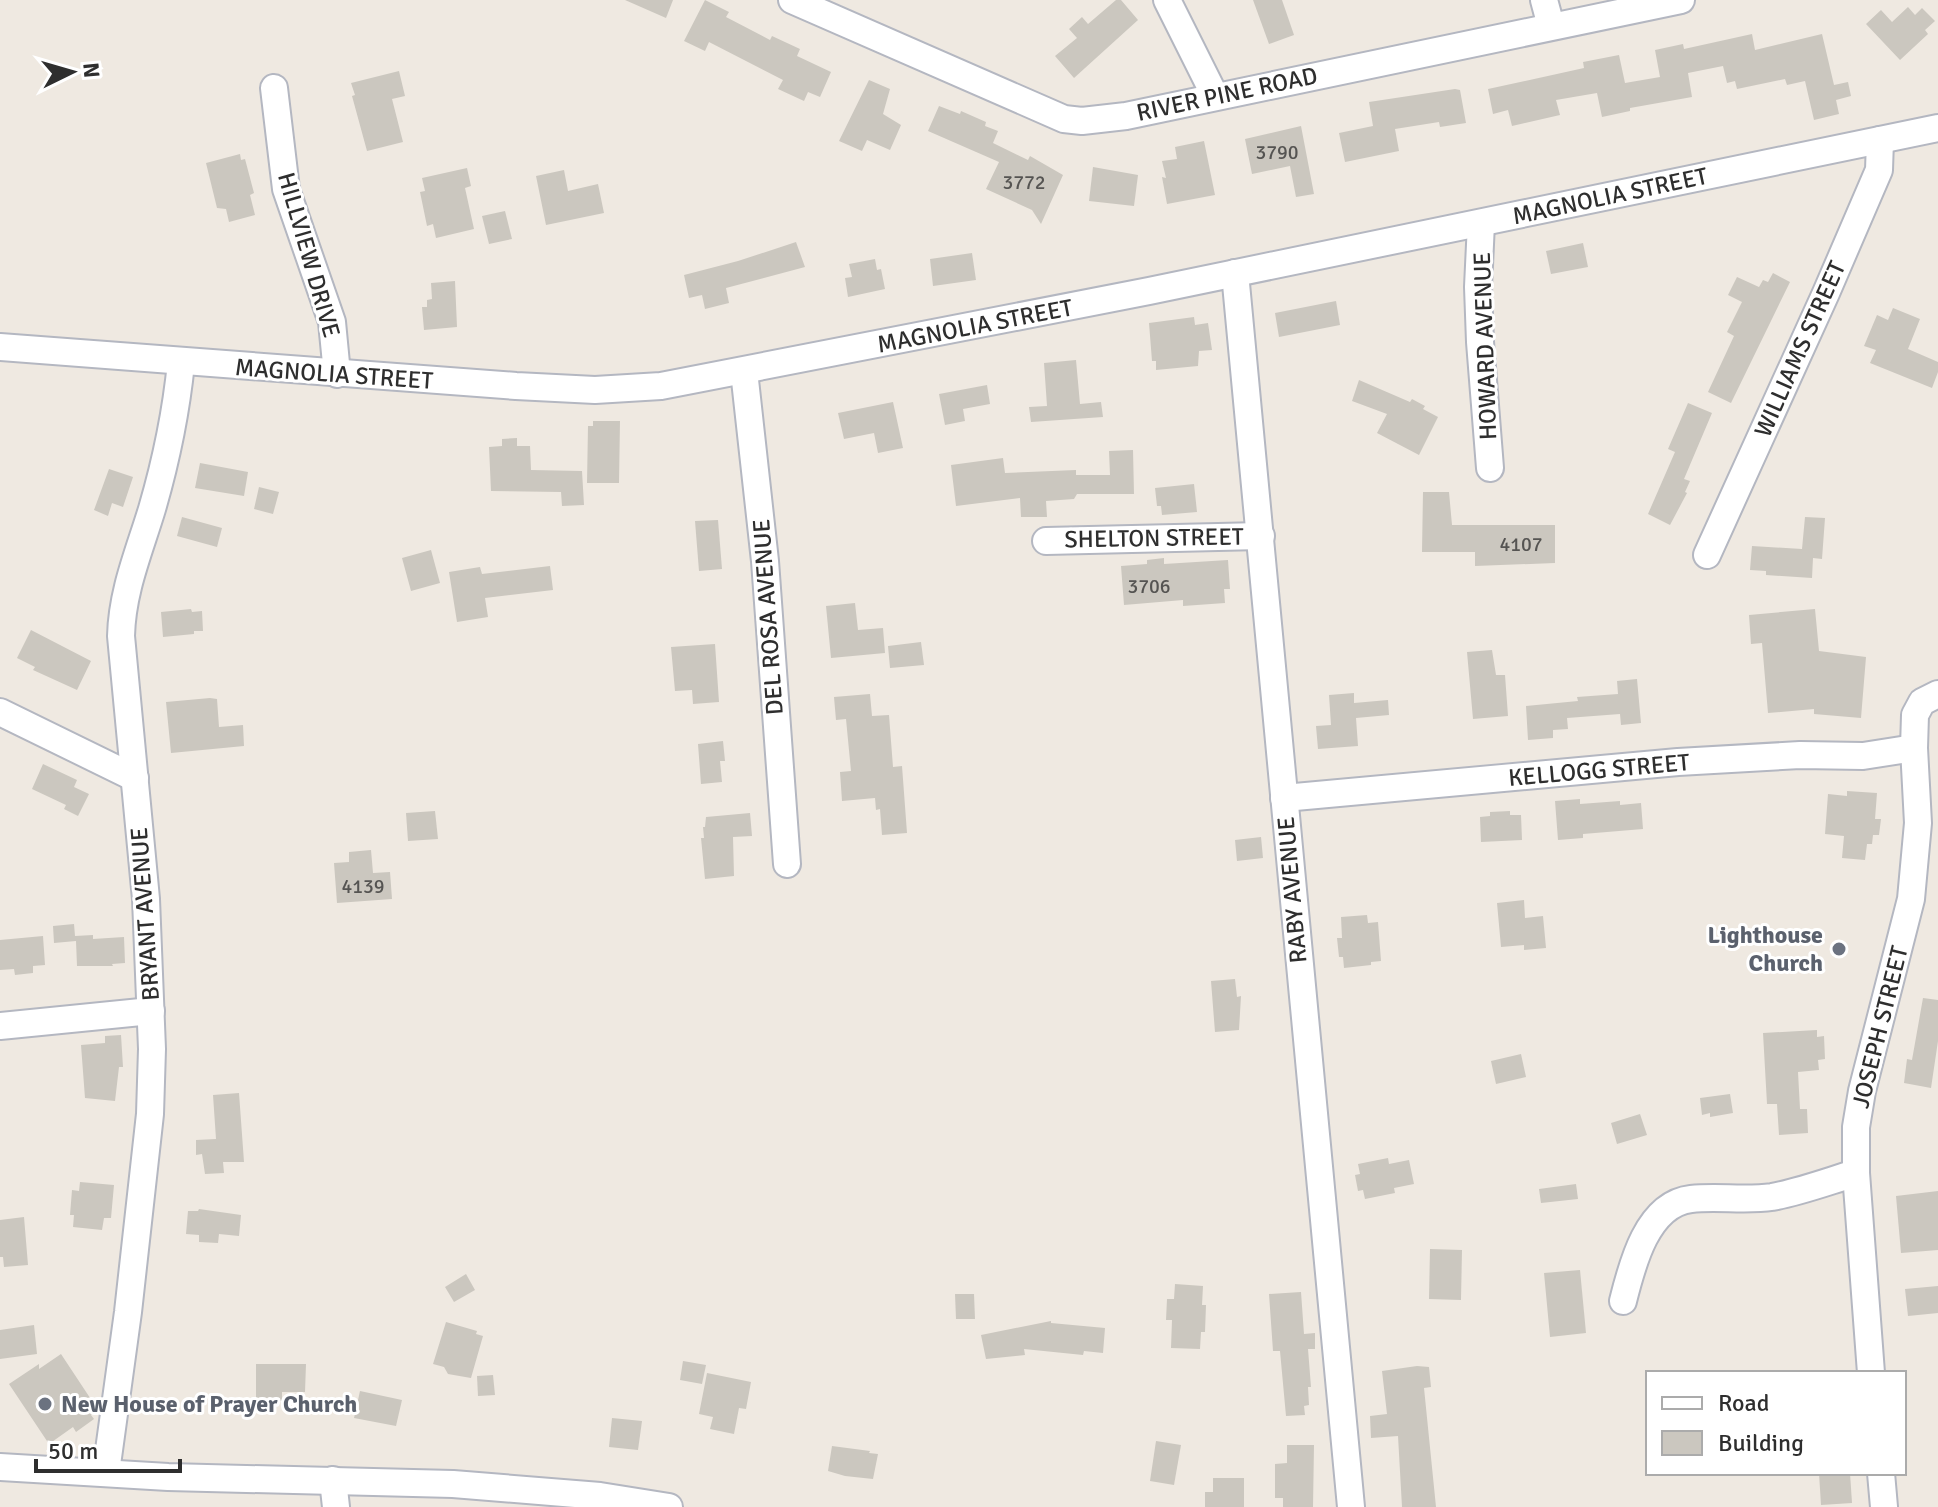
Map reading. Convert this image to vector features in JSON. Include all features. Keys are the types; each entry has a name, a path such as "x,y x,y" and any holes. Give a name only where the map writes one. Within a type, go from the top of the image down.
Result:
{"street":[{"name":"RIVER PINE ROAD","path":"792,0 1064,119 1082,121 1126,116 1681,0"},
{"path":"1167,0 1215,96"},
{"path":"1544,0 1551,26"},
{"name":"HILLVIEW DRIVE","path":"274,88 286,189 332,322 337,374"},
{"name":"MAGNOLIA STREET","path":"0,347 181,363 595,390 661,386 1235,273 1938,128"},
{"name":"WILLIAMS STREET","path":"1707,555 1879,170 1880,140"},
{"name":"HOWARD AVENUE","path":"1481,223 1478,287 1480,342 1490,468"},
{"name":"RABY AVENUE","path":"1235,273 1351,1507"},
{"name":"BRYANT AVENUE","path":"106,1472 150,1114 151,1011 146,899 121,636 122,617 130,573 167,454 181,363"},
{"name":"DEL ROSA AVENUE","path":"744,371 765,561 787,864"},
{"name":"SHELTON STREET","path":"1046,541 1261,536"},
{"name":"JOSEPH STREET","path":"1871,1371 1856,1173 1856,1127 1862,1091 1911,899 1918,823 1915,715 1922,702 1938,694"},
{"path":"0,712 135,778"},
{"name":"KELLOGG STREET","path":"1284,798 1678,762 1800,755 1863,756 1914,748"},
{"path":"0,1026 151,1011"},
{"path":"1623,1301 1648,1231 1665,1209 1674,1204 1691,1199 1774,1197 1856,1173"},
{"path":"0,1467 168,1477 453,1484 600,1496 669,1507"},
{"path":"1881,1475 1884,1507"},
{"path":"333,1480 336,1507"}],"building":[{"path":"625,0 673,0 666,18"},
{"path":"705,0 729,12 726,17 770,40 772,36 800,49 797,56 831,72 820,97 808,92 804,101 778,89 783,80 709,42 705,51 684,41"},
{"path":"1116,0 1121,0 1138,20 1074,78 1055,56 1077,38 1069,29 1082,17 1088,24"},
{"path":"1253,0 1282,0 1294,35 1269,44"},
{"path":"1908,7 1915,15 1922,8 1935,21 1925,30 1928,34 1900,60 1866,24 1881,10 1892,22"},
{"path":"1752,34 1755,50 1822,34 1834,85 1848,82 1851,96 1836,100 1839,114 1814,120 1805,81 1787,85 1785,79 1737,89 1735,81 1727,83 1723,66 1688,73 1692,97 1630,108 1630,111 1602,117 1597,93 1556,100 1560,115 1512,126 1508,110 1493,114 1488,89 1584,68 1583,62 1619,55 1625,83 1660,77 1655,50 1683,44 1684,49"},
{"path":"399,71 405,96 392,99 403,142 367,151 351,83"},
{"path":"869,80 890,89 883,114 901,125 890,150 867,140 862,151 839,141"},
{"path":"1460,90 1466,123 1440,127 1439,122 1395,129 1399,151 1345,162 1339,133 1373,126 1369,102"},
{"path":"939,106 986,122 985,126 998,131 993,143 1028,160 1030,156 1063,175 1041,224 1032,210 986,189 999,162 928,131"},
{"path":"1301,126 1314,194 1296,197 1290,166 1252,174 1245,139"},
{"path":"1204,141 1215,195 1167,204 1162,161 1177,159 1175,147"},
{"path":"240,154 241,160 245,159 254,193 250,195 255,215 229,222 226,209 217,208 206,163"},
{"path":"1093,167 1138,175 1134,206 1089,201"},
{"path":"467,168 471,186 465,188 474,229 436,238 433,224 427,226 420,192 425,191 422,178"},
{"path":"564,170 568,191 598,184 604,213 546,225 536,176"},
{"path":"505,211 512,239 489,244 482,216"},
{"path":"796,242 805,267 726,288 729,303 705,309 702,295 689,298 684,275"},
{"path":"1583,243 1588,267 1551,274 1546,251"},
{"path":"972,253 976,280 933,286 930,259"},
{"path":"875,259 877,270 881,269 885,289 848,297 845,278 852,277 849,264"},
{"path":"1773,273 1790,282 1731,403 1708,392 1734,336 1727,332 1742,302 1728,295 1737,277 1759,287 1763,280 1768,282"},
{"path":"455,281 457,327 424,330 422,307 427,307 427,300 432,299 431,283"},
{"path":"1336,301 1340,325 1279,337 1275,313"},
{"path":"1893,308 1920,319 1908,349 1938,362 1932,388 1870,363 1876,350 1864,346 1877,315 1888,320"},
{"path":"1194,317 1195,325 1208,323 1212,350 1199,351 1198,366 1156,370 1156,361 1152,361 1149,323"},
{"path":"1076,360 1080,404 1101,402 1103,417 1031,422 1029,407 1047,406 1044,363"},
{"path":"1359,380 1410,402 1412,399 1438,417 1419,455 1377,433 1387,414 1352,401"},
{"path":"987,385 990,404 963,409 965,421 945,425 939,394"},
{"path":"893,402 903,448 878,453 874,433 844,439 838,413"},
{"path":"1688,403 1712,413 1684,479 1690,481 1687,493 1670,525 1648,514 1675,452 1668,449"},
{"path":"593,421 620,421 619,483 587,483 588,426 593,426"},
{"path":"517,438 517,446 530,446 531,470 582,471 584,505 562,506 561,492 491,491 489,447 502,446 502,439"},
{"path":"1133,450 1134,494 1077,494 1074,499 1046,501 1047,517 1021,517 1020,498 956,506 951,465 1003,458 1005,473 1076,470 1076,475 1110,475 1109,451"},
{"path":"200,463 248,472 244,496 195,488"},
{"path":"109,469 133,477 123,507 112,503 108,516 94,510"},
{"path":"1194,484 1197,512 1162,515 1161,506 1157,506 1155,488"},
{"path":"259,487 279,492 273,514 254,509"},
{"path":"1423,492 1449,492 1452,525 1555,525 1555,563 1475,566 1475,552 1422,552"},
{"path":"182,517 222,528 217,547 177,536"},
{"path":"1805,517 1825,518 1822,559 1813,558 1812,578 1766,575 1766,571 1750,570 1752,546 1802,549"},
{"path":"718,520 722,569 699,571 695,521"},
{"path":"431,550 440,583 411,591 402,558"},
{"path":"1164,558 1164,564 1228,560 1230,589 1224,589 1225,603 1183,606 1183,600 1124,605 1121,566 1147,564 1147,560"},
{"path":"550,566 553,590 485,598 488,617 457,622 449,572 480,567 482,574"},
{"path":"855,603 858,630 883,628 885,653 831,658 826,606"},
{"path":"191,609 192,612 202,611 203,631 163,637 161,612"},
{"path":"1815,609 1819,651 1866,657 1861,718 1814,714 1814,709 1768,713 1762,643 1751,644 1749,615"},
{"path":"31,630 91,661 77,690 33,670 35,667 17,658"},
{"path":"921,642 924,665 890,668 888,646"},
{"path":"715,644 719,702 693,704 692,690 675,691 671,647"},
{"path":"1492,650 1496,675 1505,675 1508,716 1473,719 1467,652"},
{"path":"1637,679 1641,723 1621,725 1620,714 1567,718 1568,729 1553,730 1553,738 1528,740 1526,706 1618,694 1617,681"},
{"path":"1354,693 1354,703 1388,700 1389,715 1356,718 1358,746 1318,749 1316,726 1331,725 1329,695"},
{"path":"870,694 872,716 889,715 893,767 902,766 907,833 882,835 880,809 876,810 875,798 842,801 840,772 851,771 846,719 836,720 834,697"},
{"path":"217,699 219,727 243,725 244,746 171,753 166,702"},
{"path":"723,741 725,761 720,761 722,782 701,784 698,744"},
{"path":"43,764 77,780 74,787 89,794 78,816 64,809 66,805 32,789"},
{"path":"1847,791 1877,793 1875,819 1881,819 1879,835 1873,835 1872,844 1867,844 1865,860 1842,858 1844,836 1825,834 1828,794 1847,796"},
{"path":"1580,799 1580,804 1641,803 1643,829 1583,834 1583,838 1558,840 1555,801"},
{"path":"435,811 438,839 408,841 406,813"},
{"path":"1510,811 1510,815 1521,815 1522,840 1481,842 1480,817 1490,816 1490,812"},
{"path":"750,813 752,836 733,837 734,876 705,879 701,838 704,838 706,817"},
{"path":"1261,837 1263,858 1237,861 1235,840"},
{"path":"371,850 373,873 390,872 392,899 337,903 334,863 349,862 349,852"},
{"path":"1524,900 1525,918 1543,916 1546,948 1524,950 1524,945 1501,947 1497,903"},
{"path":"1367,915 1368,923 1378,922 1381,961 1344,968 1337,938 1342,938 1341,917"},
{"path":"74,924 75,936 93,935 93,939 124,937 125,963 77,966 76,941 54,943 53,926"},
{"path":"43,936 45,965 33,966 33,973 15,975 14,969 0,970 0,940"},
{"path":"1235,979 1237,997 1241,996 1239,1030 1215,1032 1211,981"},
{"path":"1923,998 1938,1000 1938,1041 1931,1088 1904,1083 1907,1059 1912,1060"},
{"path":"1817,1030 1817,1037 1824,1036 1825,1059 1818,1060 1819,1070 1798,1072 1800,1109 1807,1109 1808,1133 1779,1135 1777,1104 1767,1104 1763,1033"},
{"path":"121,1035 123,1067 119,1067 115,1101 85,1098 81,1045 105,1043 105,1036"},
{"path":"1521,1054 1526,1077 1496,1084 1491,1061"},
{"path":"239,1093 244,1162 223,1162 224,1173 205,1174 202,1154 196,1155 196,1140 216,1139 213,1095"},
{"path":"1730,1094 1733,1113 1710,1117 1710,1113 1702,1115 1700,1098"},
{"path":"1640,1114 1647,1135 1617,1144 1611,1123"},
{"path":"1388,1158 1389,1164 1409,1160 1414,1184 1394,1188 1395,1193 1365,1199 1363,1190 1358,1191 1355,1175 1360,1174 1358,1164"},
{"path":"80,1182 114,1185 111,1218 104,1218 102,1230 73,1227 74,1215 70,1215 72,1190 79,1191"},
{"path":"1576,1184 1578,1199 1541,1203 1539,1189"},
{"path":"1938,1191 1938,1250 1901,1253 1896,1196"},
{"path":"199,1209 241,1215 239,1236 219,1234 218,1243 199,1242 199,1235 186,1234 188,1211"},
{"path":"24,1217 28,1265 4,1267 3,1257 0,1257 0,1220"},
{"path":"1430,1249 1462,1250 1461,1300 1429,1299"},
{"path":"1580,1270 1586,1333 1550,1337 1544,1273"},
{"path":"466,1274 475,1290 454,1302 445,1287"},
{"path":"1175,1284 1203,1286 1205,1332 1201,1332 1200,1349 1171,1348 1172,1320 1166,1320 1167,1299 1174,1299"},
{"path":"1938,1286 1938,1313 1908,1316 1905,1289"},
{"path":"1301,1292 1304,1334 1315,1333 1315,1349 1308,1349 1309,1405 1304,1406 1305,1415 1286,1416 1280,1351 1273,1351 1269,1294"},
{"path":"955,1294 974,1294 975,1319 956,1319"},
{"path":"1051,1321 1105,1328 1103,1353 1084,1351 1083,1355 1024,1349 1025,1355 986,1359 981,1335"},
{"path":"446,1322 477,1331 476,1334 483,1336 471,1378 448,1374 444,1367 433,1364"},
{"path":"34,1325 37,1354 0,1359 0,1330"},
{"path":"61,1354 98,1410 91,1415 94,1419 76,1432 73,1427 49,1444 9,1384"},
{"path":"683,1361 706,1365 702,1384 680,1380"},
{"path":"256,1364 306,1364 305,1392 282,1392 282,1401 256,1401"},
{"path":"1429,1367 1431,1387 1424,1388 1436,1507 1402,1507 1398,1436 1371,1438 1370,1416 1387,1414 1382,1371"},
{"path":"707,1373 751,1382 746,1409 739,1408 734,1434 710,1429 713,1417 699,1414"},
{"path":"493,1375 495,1395 478,1396 477,1376"},
{"path":"360,1391 402,1400 396,1426 354,1418"},
{"path":"612,1418 642,1421 638,1450 609,1447"},
{"path":"1156,1441 1181,1445 1174,1485 1150,1481"},
{"path":"1287,1445 1314,1445 1313,1507 1283,1507 1283,1498 1275,1498 1275,1464 1287,1463"},
{"path":"832,1446 878,1454 873,1479 828,1471"},
{"path":"1819,1475 1850,1475 1852,1503 1821,1505"},
{"path":"1213,1478 1244,1478 1244,1507 1205,1507 1205,1492 1213,1492"}],"place":[{"name":"Lighthouse Church","path":"1839,949"},
{"name":"New House of Prayer Church","path":"45,1404"}]}
